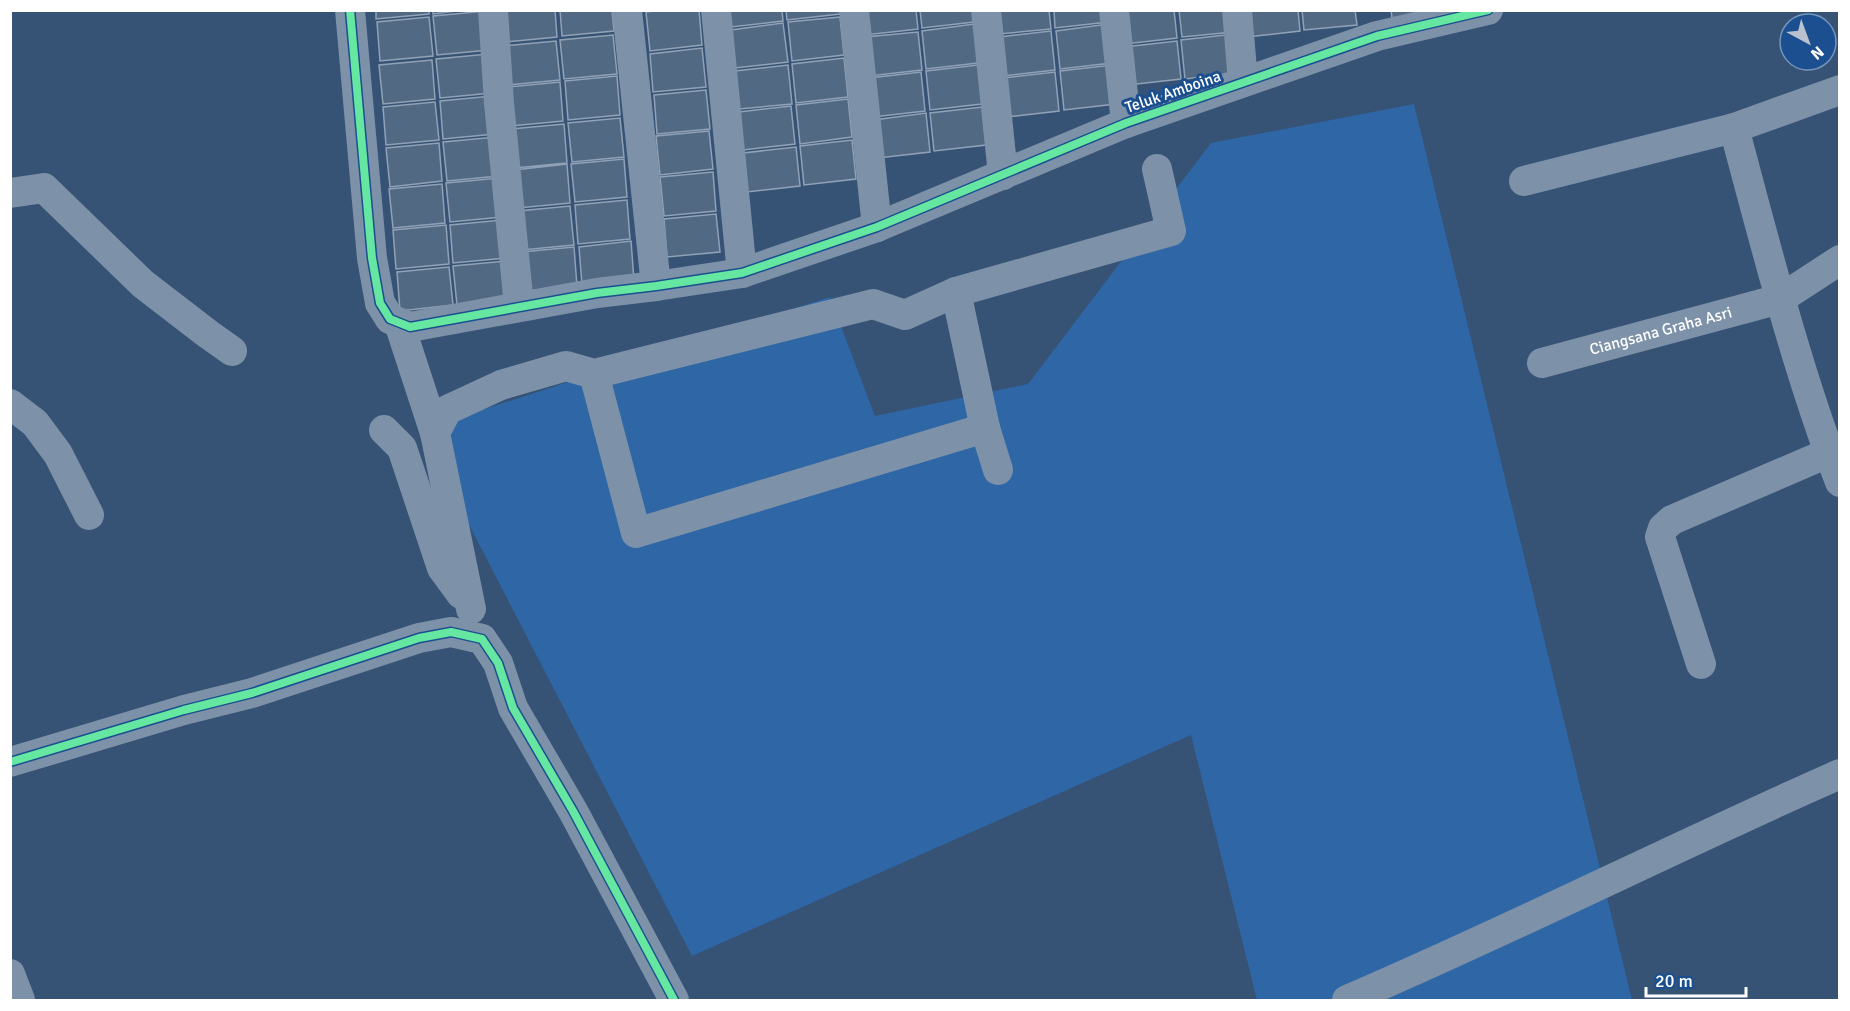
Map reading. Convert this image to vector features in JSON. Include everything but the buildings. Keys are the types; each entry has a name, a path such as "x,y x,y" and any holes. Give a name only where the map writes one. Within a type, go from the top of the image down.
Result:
{"street":[{"path":"350,10 372,258 380,303 390,319 399,323 435,433 471,609 482,639 498,663 513,708 573,811 674,1000"},
{"path":"493,10 499,103 519,306"},
{"path":"627,10 656,286"},
{"path":"716,10 742,273"},
{"path":"854,10 877,227"},
{"path":"986,10 1003,175"},
{"path":"1114,10 1126,123"},
{"path":"1237,10 1243,82"},
{"name":"Teluk Amboina","path":"399,323 410,327 597,293 742,273 877,227 1126,123 1243,82 1376,23 1488,10"},
{"path":"1524,182 1734,128 1839,90"},
{"path":"1734,128 1780,300 1830,441 1839,482"},
{"path":"435,433 447,410 501,385 566,366 594,374 873,304 905,315 956,292 1171,231 1157,169"},
{"path":"10,193 44,188 143,284 232,351"},
{"name":"Ciangsana Graha Asri","path":"1542,363 1780,300 1839,260"},
{"path":"956,292 985,428 998,470"},
{"path":"594,374 636,533 985,428"},
{"path":"10,404 35,423 58,454 89,514"},
{"path":"384,430 402,448 442,568 471,609"},
{"path":"1701,664 1660,537 1663,528 1672,520 1830,441"},
{"path":"10,762 184,710 252,693 419,638 451,632 482,639"},
{"path":"1347,1000 1442,960 1730,823 1839,774"},
{"path":"10,974 20,1000"}],"shaded area":[{"path":"1414,104 1632,1000 1257,1000 1191,735 692,956 420,430 830,297 875,416 1028,384 1211,143"}],"cycle path":[{"path":"350,10 372,258 380,303 390,319 410,327 597,293 742,273 877,227 1126,123 1377,36 1488,10"},
{"path":"10,762 184,710 252,693 419,638 451,632 482,639 498,663 513,708 573,811 674,1000"}]}
